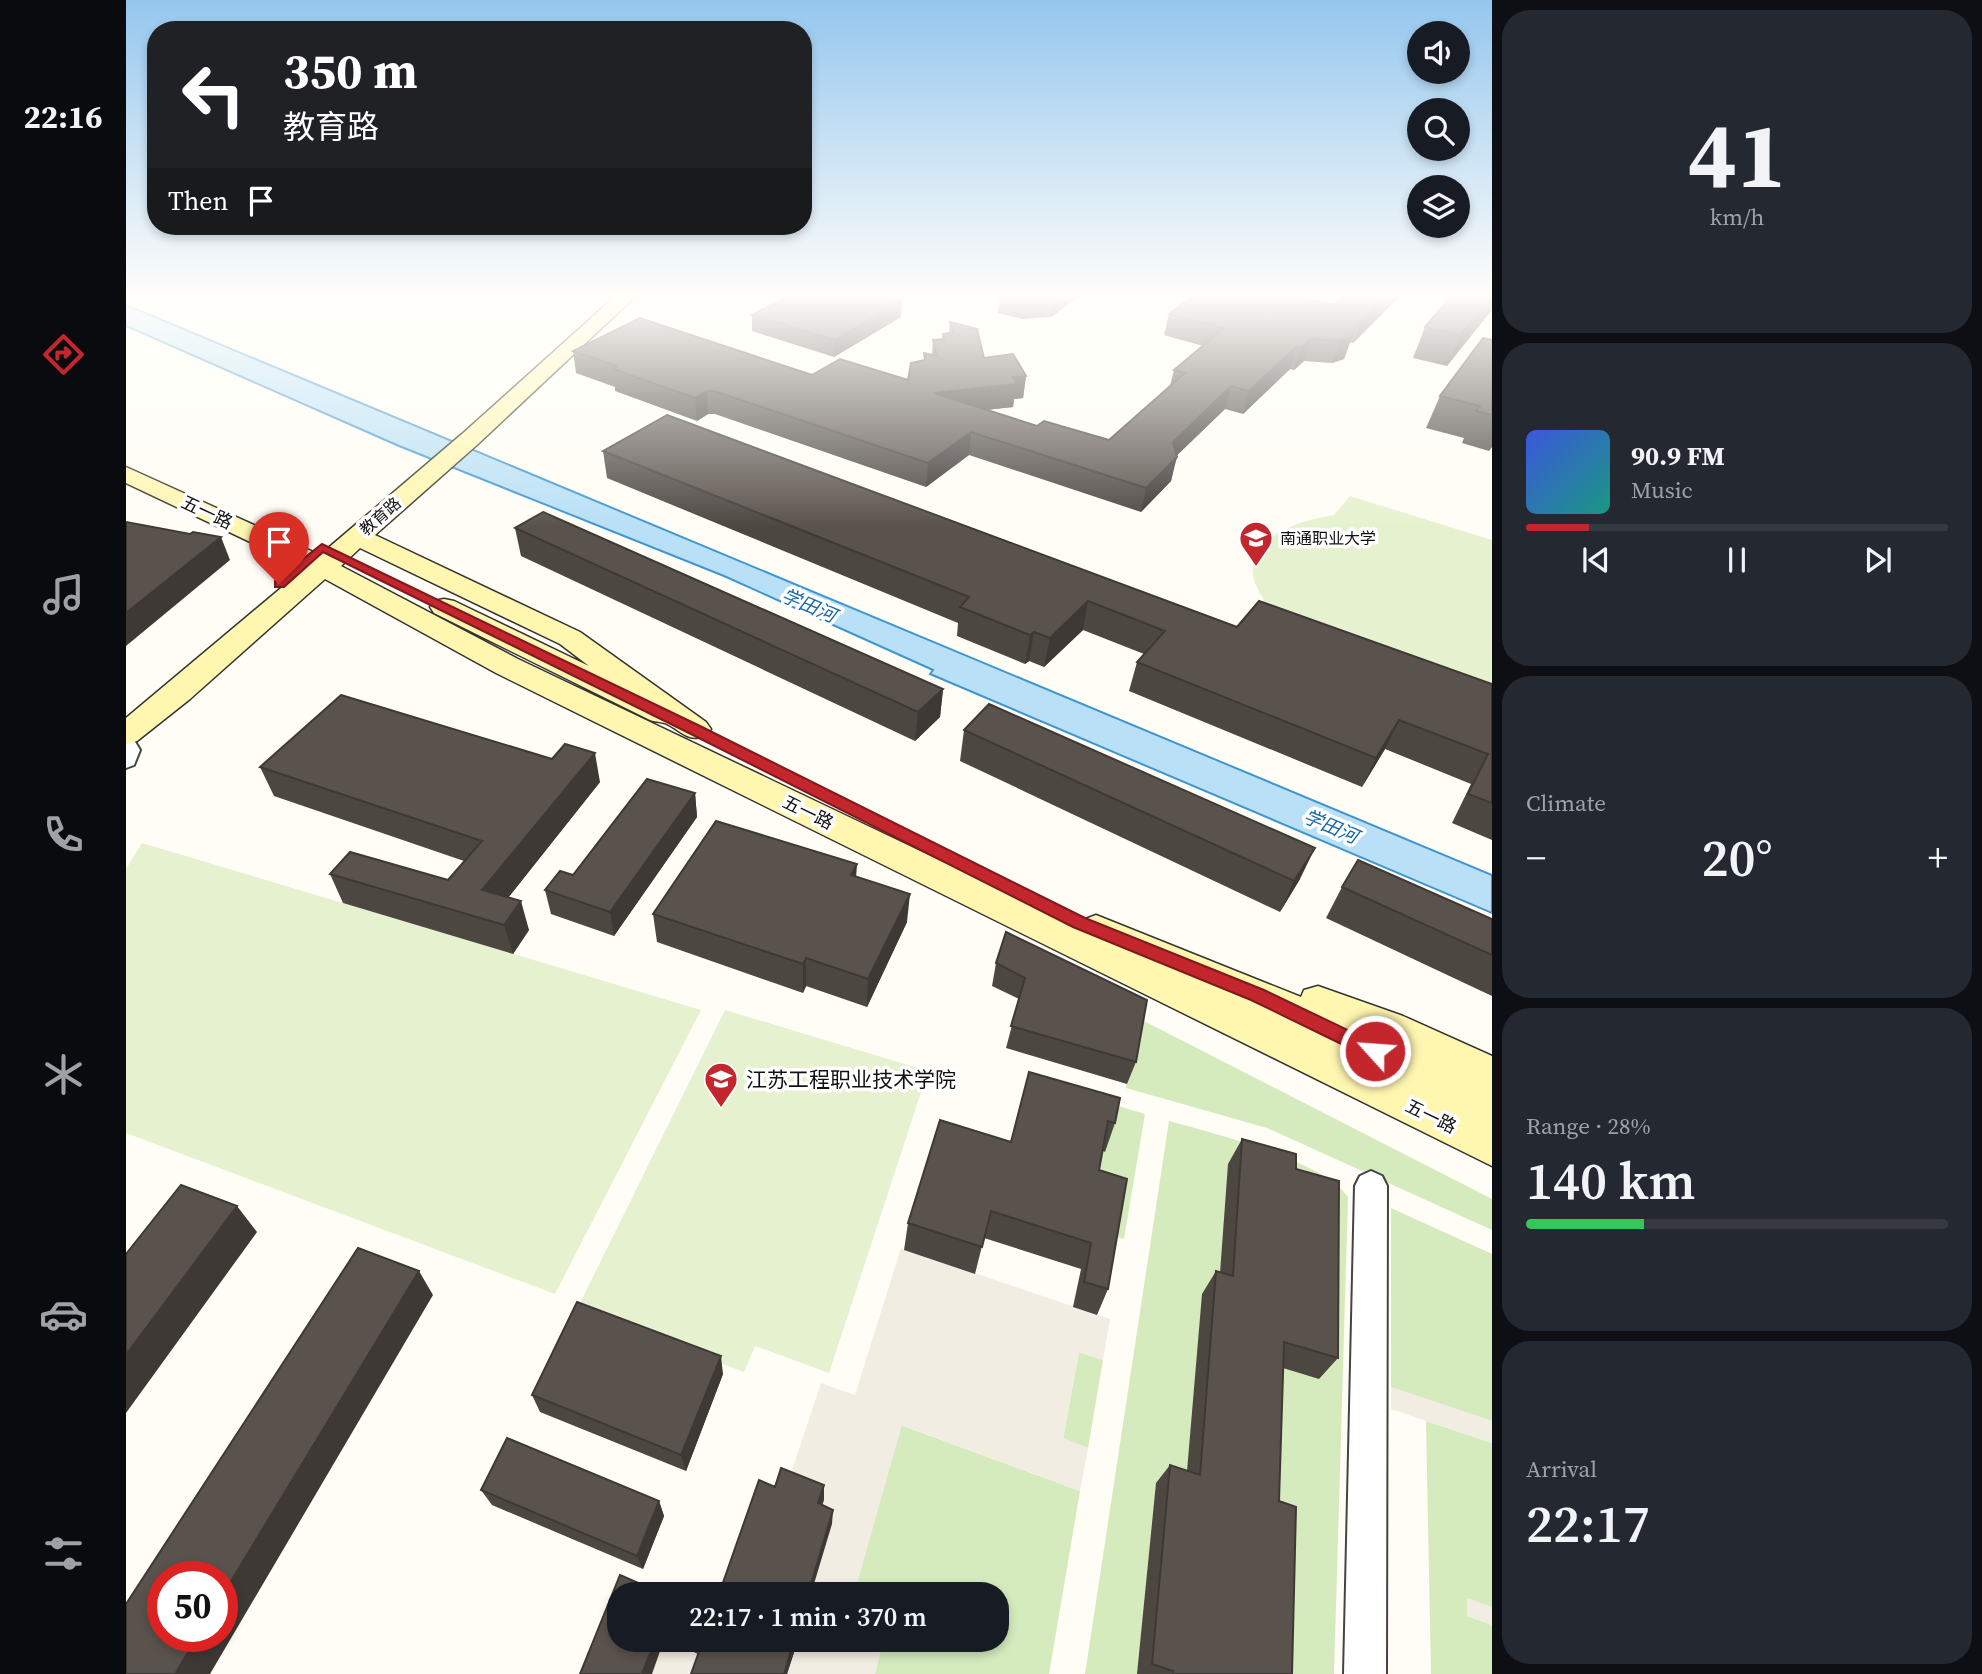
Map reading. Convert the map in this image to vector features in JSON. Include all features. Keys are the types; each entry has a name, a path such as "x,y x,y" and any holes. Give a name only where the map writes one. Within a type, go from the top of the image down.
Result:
{"main road":[{"name":"教育路","path":"462,436 531,371"},
{"name":"教育路","path":"126,734 179,692 329,553 538,371"},
{"name":"五一路","path":"126,458 695,729 1079,923 1258,995 1492,1108"},
{"name":"教育路","path":"126,715 329,553 429,465"},
{"name":"五一路","path":"126,474 329,553 507,666 1492,1146"},
{"path":"1079,923 1285,990 1389,1028 1492,1075"}],"street":[{"path":"126,745 129,750 126,760"},
{"path":"1365,1674 1371,1186"}],"green space":[{"path":"1350,496 1492,540 1492,719 1243,627 1264,600 1254,580 1253,564 1266,541 1292,526 1334,515"},
{"path":"142,843 701,1010 555,1294 126,1133 126,869"},
{"path":"725,1010 928,1071 829,1373 755,1346 744,1372 577,1309"},
{"path":"1140,1019 1492,1199 1492,1230 1267,1128 1126,1088"},
{"path":"1027,1079 1145,1114 1124,1239 1111,1235 1088,1198 1098,1150 1105,1151"},
{"path":"1169,1121 1292,1160 1335,1184 1348,1197 1334,1674 1085,1674"},
{"path":"1391,1208 1492,1254 1492,1421 1391,1387"},
{"path":"1079,1352 1103,1360 1088,1448 1063,1439"},
{"path":"1426,1421 1492,1443 1492,1607 1467,1599 1467,1616 1492,1625 1492,1674 1431,1674"},
{"path":"901,1425 1080,1491 1049,1674 875,1674 880,1652 1009,1652 1009,1582 857,1582"}],"shaded area":[{"path":"901,1248 1110,1319 1103,1360 1079,1352 1063,1438 1088,1448 1080,1491 902,1425 857,1582 815,1582 832,1524 787,1485 821,1383 855,1395"},
{"path":"1391,1387 1492,1421 1492,1443 1391,1409"},
{"path":"1467,1598 1492,1607 1492,1625 1467,1616"},
{"path":"660,1652 693,1652 705,1657 699,1674 652,1674"},
{"path":"794,1652 880,1652 875,1674 787,1674"}],"water":[{"name":"学田河","path":"229,371 284,371 1492,875 1492,913 930,674 933,670 724,576 399,446"}],"building":[{"path":"619,371 800,371 812,375 819,371 879,371 908,380 910,371 1023,371 1026,376 1013,377 1016,384 934,393 1037,426 1044,421 1109,440 1185,373 1178,371 1270,371 1249,391 1231,386 1173,442 1177,457 1146,488 971,432 928,463 714,391 707,391 695,398"},
{"path":"1458,371 1492,371 1492,415 1476,411 1480,406 1440,396"},
{"path":"667,415 1237,627 1259,601 1492,684 1492,803 1468,794 1488,754 1399,720 1376,758 1137,662 1165,631 1088,601 1050,638 1034,632 1030,635 960,607 969,597 603,451"},
{"path":"543,512 943,689 918,712 515,528"},
{"path":"126,522 190,534 193,532 221,537 126,613"},
{"path":"341,695 552,759 565,744 595,753 482,890 521,901 504,925 330,874 350,852 448,880 482,841 260,767"},
{"path":"989,704 1315,848 1294,881 964,730"},
{"path":"647,779 695,793 610,912 545,890 560,871 573,875"},
{"path":"716,821 857,864 851,875 910,894 868,979 806,958 803,964 653,914"},
{"path":"1358,860 1492,919 1492,955 1342,887"},
{"path":"1006,932 1147,1000 1136,1062 1011,1026 1025,978 996,963"},
{"path":"1029,1072 1120,1098 1115,1123 1108,1121 1099,1170 1127,1179 1108,1289 1084,1282 1091,1243 991,1211 982,1247 908,1223 940,1120 1011,1142"},
{"path":"1242,1139 1296,1154 1296,1169 1339,1181 1338,1358 1284,1342 1279,1501 1296,1507 1292,1674 1173,1674 1173,1671 1152,1664 1170,1465 1200,1475 1216,1271 1233,1276"},
{"path":"181,1185 237,1206 126,1355 126,1254"},
{"path":"358,1248 419,1271 238,1570 238,1561 154,1561"},
{"path":"577,1302 721,1356 681,1455 532,1395"},
{"path":"507,1438 659,1501 637,1556 481,1490"},
{"path":"781,1468 824,1485 818,1503 833,1510 812,1582 723,1582 759,1480 775,1487"},
{"path":"147,1572 147,1652 188,1652 175,1674 126,1674 126,1604"},
{"path":"620,1575 636,1582 617,1582"},
{"path":"607,1607 607,1652 650,1652 642,1674 580,1674"},
{"path":"699,1652 790,1652 784,1674 691,1674"}],"place":[{"name":"南通职业大学","path":"1256,568"},
{"name":"江苏工程职业技术学院","path":"721,1109"}],"route":[{"path":"279,584 322,547 695,729 1079,923 1258,995 1375,1051"}]}
